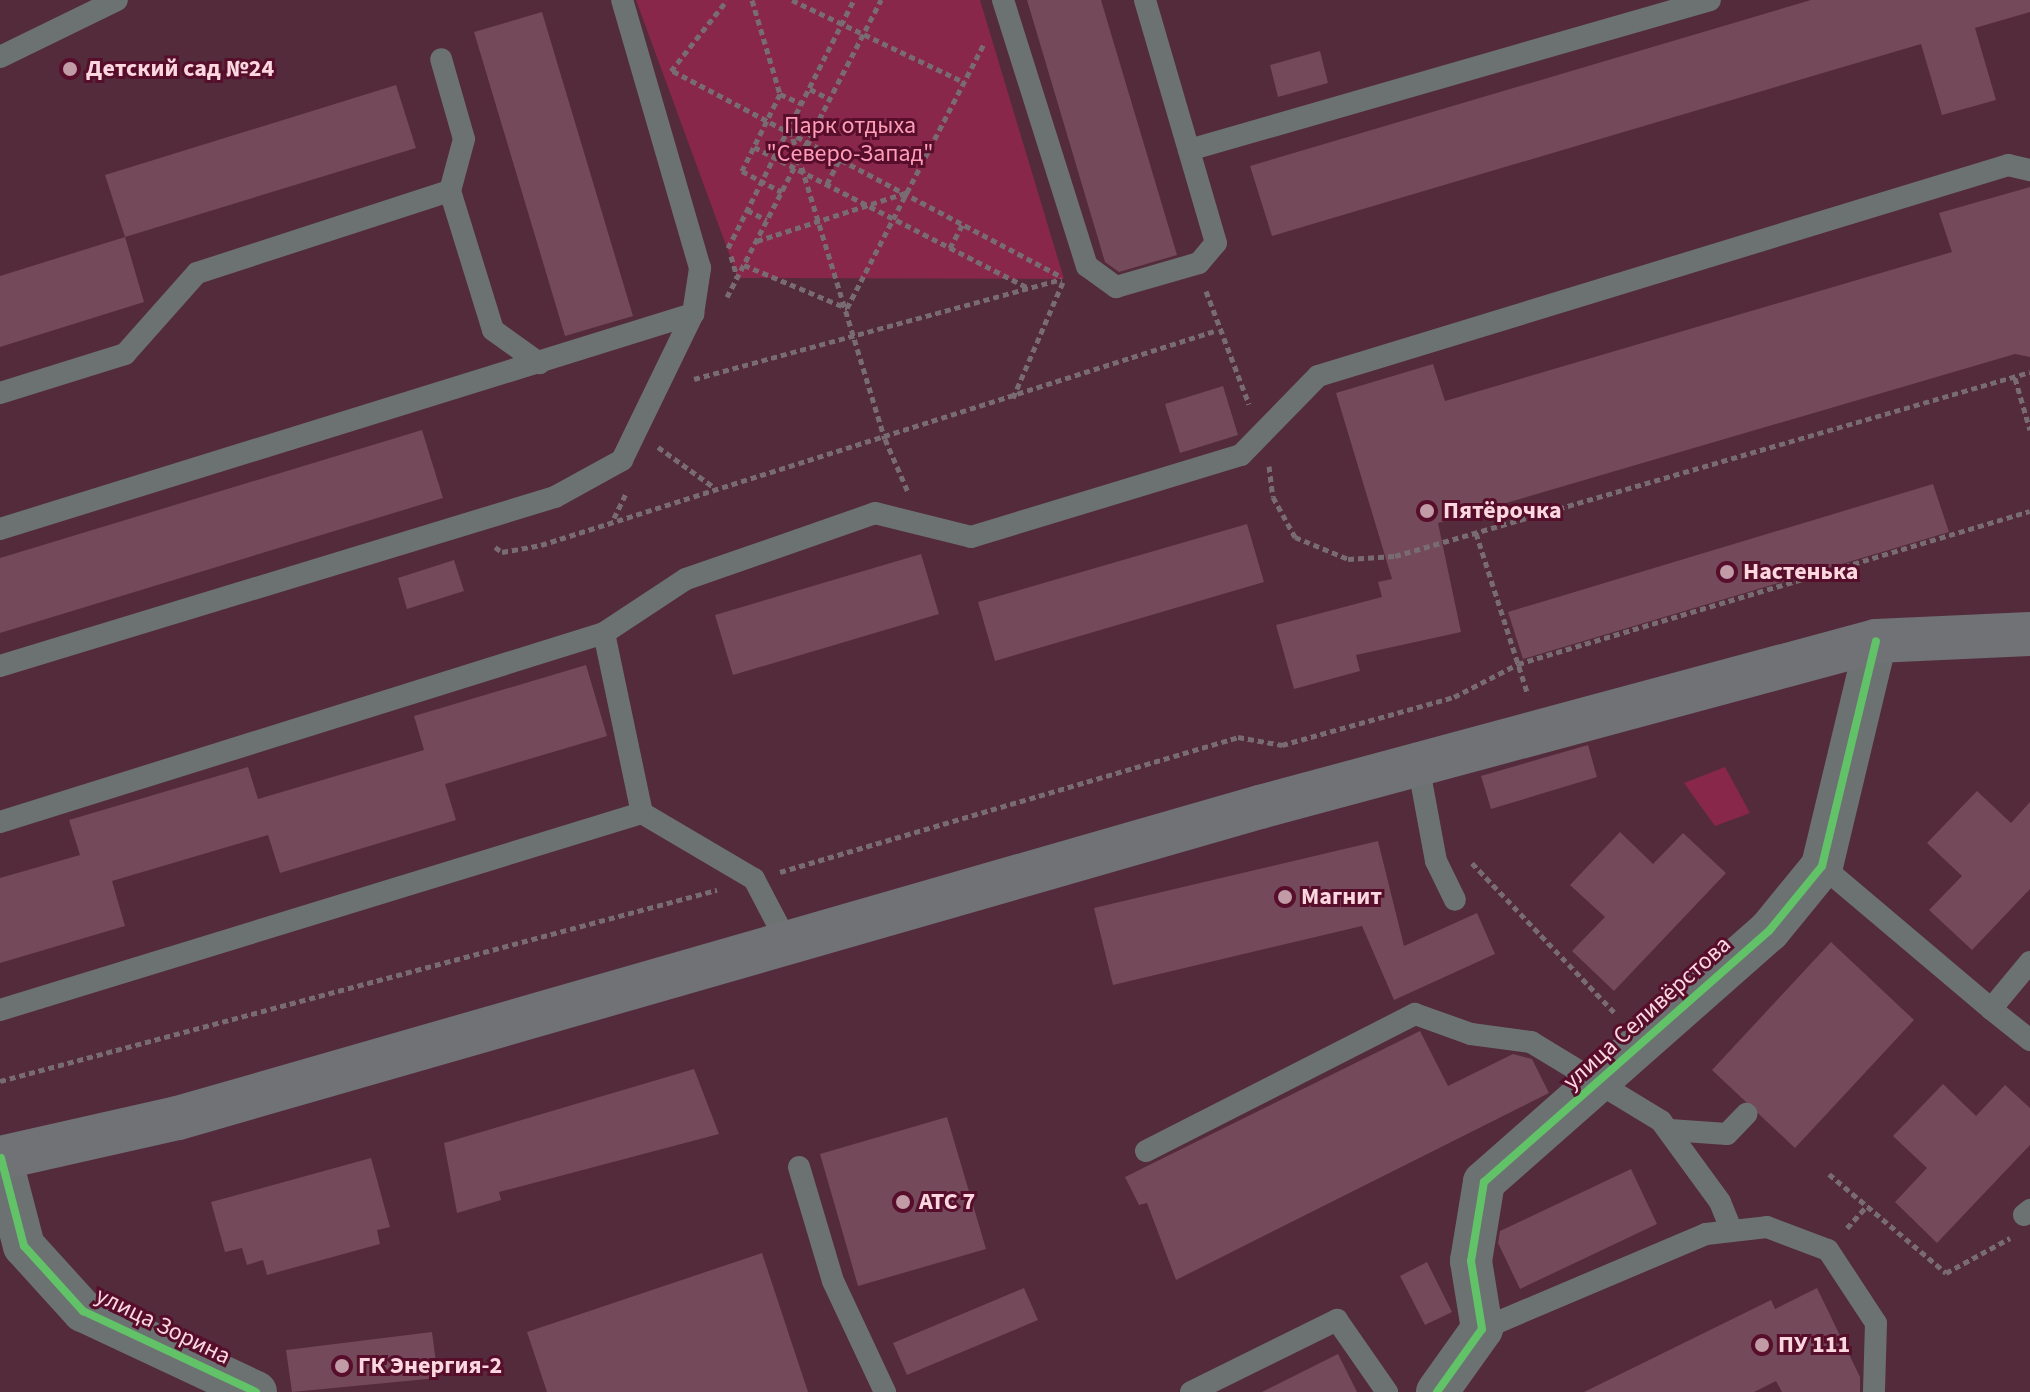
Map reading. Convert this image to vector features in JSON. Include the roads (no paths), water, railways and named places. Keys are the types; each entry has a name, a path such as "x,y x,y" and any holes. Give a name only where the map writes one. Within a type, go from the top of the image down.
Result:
{"main road":[{"path":"0,1158 178,1118 1418,764 1876,641 2030,634"}],"street":[{"name":"улица Селивёрстова","path":"1482,1329 1471,1261 1484,1182 1644,1046 1769,931 1822,866 1876,641"},
{"name":"улица Зорина","path":"0,1158 24,1246 83,1311 256,1392"},
{"path":"1437,1392 1482,1329"}],"lane":[{"path":"0,57 117,0"},
{"path":"0,666 555,497 622,460 693,314 697,254 622,0"},
{"path":"1003,0 1087,266 1116,287 1199,263 1216,243 1145,0"},
{"path":"1189,150 1710,0"},
{"path":"441,59 464,139 450,191 493,330 539,363"},
{"path":"0,822 604,633 686,579 875,513 921,522 971,537 1241,455 1318,376 2008,165 2030,170"},
{"path":"0,393 125,354 197,273 450,191"},
{"path":"0,529 693,314"},
{"path":"604,633 642,813 754,879 789,946"},
{"path":"1418,764 1433,824 1436,861 1455,900"},
{"path":"0,1010 642,813"},
{"path":"1822,866 2030,1040"},
{"path":"1991,1009 2030,962"},
{"path":"1146,1151 1415,1014 1471,1034 1531,1042 1670,1130 1732,1231"},
{"path":"1670,1130 1727,1134 1746,1114"},
{"path":"799,1167 833,1281 885,1392"},
{"path":"1482,1329 1706,1234 1767,1227 1828,1250 1876,1323 1874,1392"},
{"path":"1191,1392 1337,1320 1387,1392"}],"place":[{"name":"Детский сад №24","path":"70,69"},
{"name":"Пятёрочка","path":"1427,511"},
{"name":"Настенька","path":"1727,572"},
{"name":"Магнит","path":"1285,897"},
{"name":"АТС 7","path":"903,1202"},
{"name":"ПУ 111","path":"1762,1345"},
{"name":"ГК Энергия-2","path":"342,1366"}],"park label":[{"name":"Парк отдыха \"Северо-Запад\"","path":"850,140"}]}
